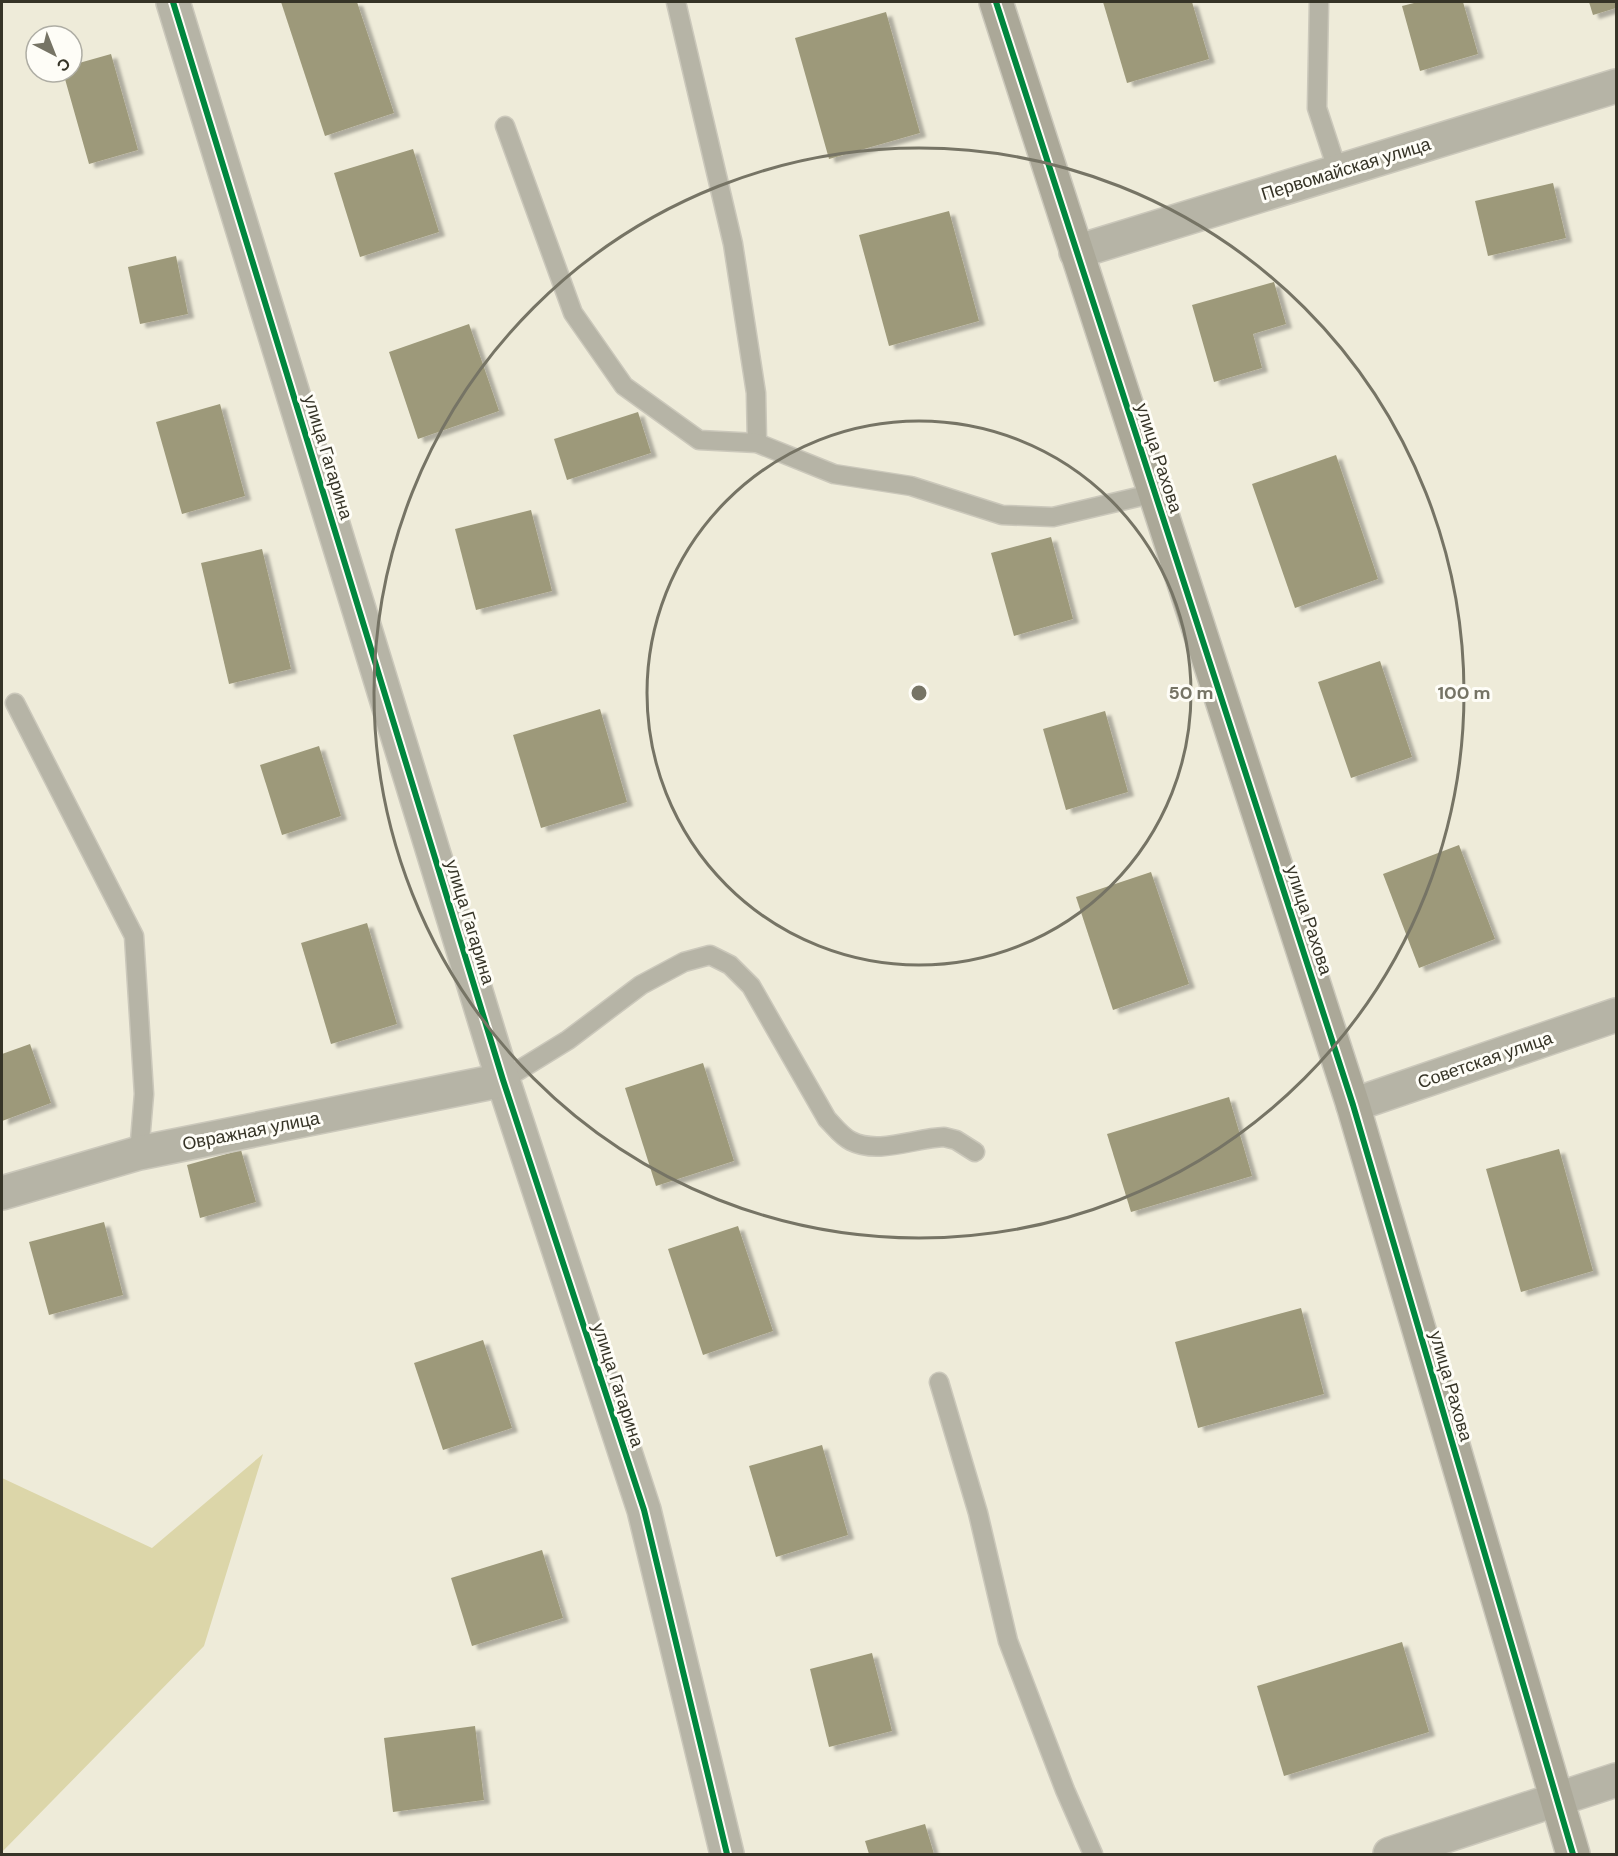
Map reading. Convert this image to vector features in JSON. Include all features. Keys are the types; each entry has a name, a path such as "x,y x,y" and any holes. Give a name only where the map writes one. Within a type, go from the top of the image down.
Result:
{"street":[{"name":"улица Гагарина","path":"173,2 503,1080 644,1510 727,1854"},
{"name":"улица Рахова","path":"996,2 1353,1105 1573,1854"},
{"name":"Первомайская улица","path":"1077,252 1617,86"},
{"name":"Советская улица","path":"1353,1105 1617,1016"},
{"name":"Овражная улица","path":"2,1193 139,1154 503,1080"},
{"path":"1390,1854 1617,1780"}],"lane":[{"path":"676,2 733,243 756,393 757,443"},
{"path":"1319,2 1317,108 1338,172"},
{"path":"505,126 573,313 624,386 699,440 757,443 834,474 911,486 1002,515 1053,516 1155,493"},
{"path":"15,704 134,936 144,1094 139,1154"},
{"path":"503,1080 568,1040 641,985 684,962 710,955 730,965 751,986 827,1119 841,1134 853,1142 869,1146 944,1137 956,1140 975,1152"},
{"path":"939,1382 978,1513 1008,1641 1065,1790 1093,1854"}],"shaded area":[{"path":"263,1454 204,1646 2,1852 2,1478 152,1548"}],"building":[{"path":"281,2 357,2 394,113 325,136"},
{"path":"1103,2 1192,2 1209,59 1127,83"},
{"path":"1418,2 1463,2 1478,54 1420,71 1402,6"},
{"path":"1589,2 1616,2 1616,8 1593,15"},
{"path":"886,12 920,133 829,159 795,38"},
{"path":"111,54 138,150 89,164 66,84 84,84 84,62"},
{"path":"413,149 439,232 360,257 334,173"},
{"path":"1553,183 1566,238 1488,256 1475,201"},
{"path":"949,211 979,321 889,346 859,235"},
{"path":"176,256 188,314 140,324 128,267"},
{"path":"1274,282 1286,324 1253,334 1262,368 1214,382 1192,305"},
{"path":"469,324 499,411 418,439 389,352"},
{"path":"220,404 245,496 182,514 156,422"},
{"path":"638,412 651,453 567,480 554,439"},
{"path":"1336,455 1378,579 1295,608 1252,484"},
{"path":"531,510 552,591 476,610 455,529"},
{"path":"1051,537 1073,619 1014,636 991,553"},
{"path":"262,549 291,669 229,684 201,563"},
{"path":"1380,661 1412,757 1351,778 1318,682"},
{"path":"600,709 627,802 541,828 513,735"},
{"path":"1105,711 1128,792 1066,810 1043,729"},
{"path":"319,746 341,816 282,835 260,765"},
{"path":"1459,845 1495,939 1419,968 1383,874"},
{"path":"1151,872 1189,984 1113,1010 1076,897"},
{"path":"367,923 397,1024 331,1044 301,943"},
{"path":"30,1044 51,1103 2,1121 2,1054"},
{"path":"703,1063 734,1161 656,1186 625,1088"},
{"path":"1229,1097 1252,1176 1131,1212 1107,1134"},
{"path":"1559,1149 1593,1271 1521,1292 1486,1169"},
{"path":"241,1150 256,1202 200,1218 187,1165"},
{"path":"104,1222 123,1295 49,1315 29,1242"},
{"path":"738,1226 773,1331 703,1355 668,1249"},
{"path":"1301,1308 1324,1394 1198,1428 1175,1342"},
{"path":"483,1340 512,1428 443,1450 414,1363"},
{"path":"822,1445 848,1535 776,1557 749,1466"},
{"path":"542,1550 563,1618 472,1646 451,1578"},
{"path":"1402,1642 1429,1732 1284,1776 1257,1686"},
{"path":"872,1653 892,1731 829,1747 810,1669"},
{"path":"475,1726 484,1800 393,1812 384,1738"},
{"path":"925,1824 934,1854 869,1854 865,1841"}],"cycle path":[{"path":"173,2 503,1080 644,1510 727,1854"},
{"path":"996,2 1353,1105 1573,1854"}]}
